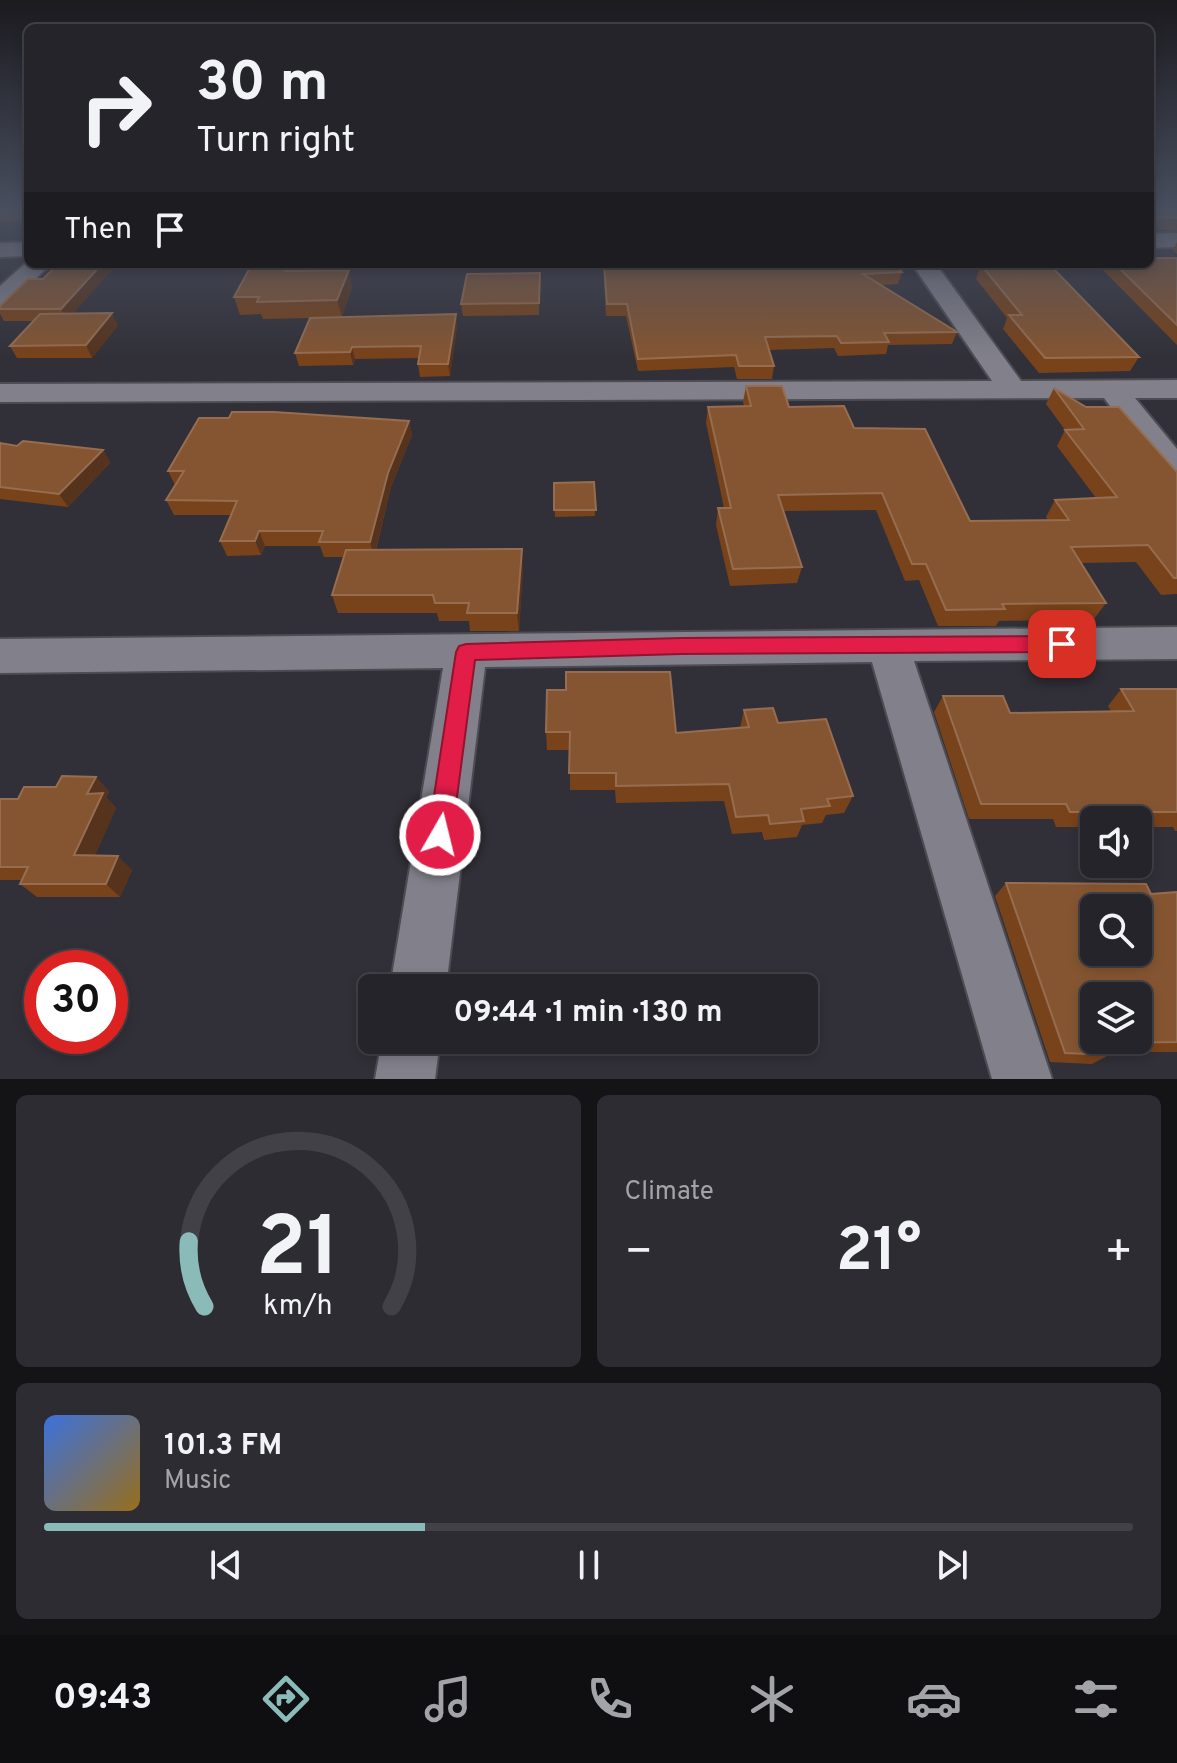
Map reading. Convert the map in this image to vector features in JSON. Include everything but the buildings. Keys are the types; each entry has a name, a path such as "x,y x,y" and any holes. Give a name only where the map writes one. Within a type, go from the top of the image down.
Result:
{"street":[{"path":"0,299 35,268"},
{"path":"927,268 1014,391"},
{"path":"0,393 1177,389"},
{"path":"1113,390 1177,471"},
{"path":"0,656 466,652 681,646 1177,643"},
{"path":"888,645 1022,1079"},
{"path":"420,974 466,652"},
{"path":"405,1079 409,1054"}],"route":[{"path":"440,835 466,652 681,646 1062,644"}]}
